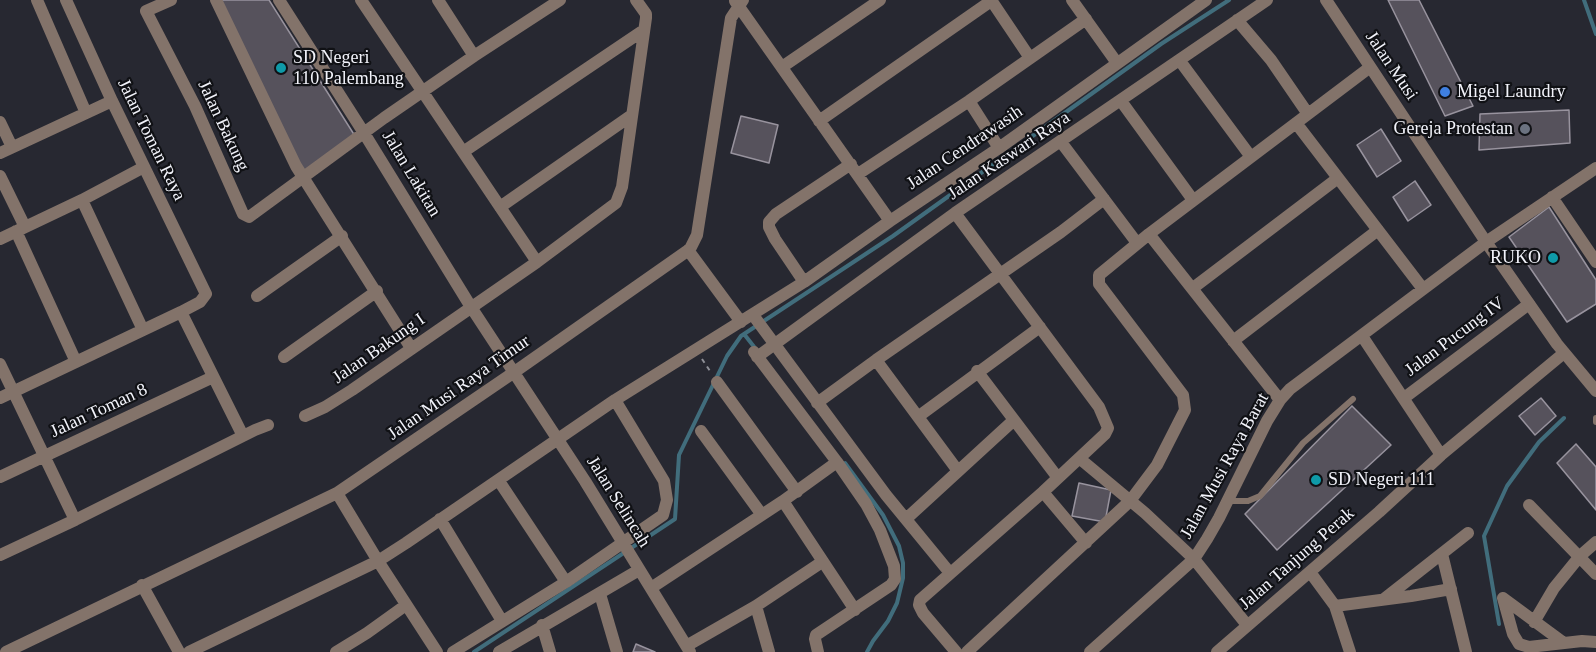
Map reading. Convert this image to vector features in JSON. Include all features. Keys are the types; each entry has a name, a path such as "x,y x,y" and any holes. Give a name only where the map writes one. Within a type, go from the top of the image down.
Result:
{"street":[{"path":"37,0 86,113"},
{"name":"Jalan Toman Raya","path":"66,0 112,101 206,294 200,302 181,312"},
{"name":"Jalan Bakung","path":"171,0 146,12 195,106 243,214 247,217 253,215 304,178"},
{"path":"216,0 292,158 411,348"},
{"path":"279,0 364,133 304,178"},
{"path":"361,0 537,261"},
{"path":"438,0 474,56"},
{"name":"Jalan Lakitan","path":"513,373 364,133 474,56 560,0"},
{"path":"463,152 644,30 646,14 636,0"},
{"path":"782,67 880,0"},
{"name":"Jalan Cendrawasih","path":"189,652 378,561 499,481 615,400 695,349 741,322 758,322 804,282 999,148 1206,0"},
{"name":"Jalan Kaswari Raya","path":"762,352 956,213 1267,0"},
{"name":"Jalan Musi","path":"1326,0 1486,242 1564,353 1596,391"},
{"path":"819,121 991,1 1030,58"},
{"path":"1076,1 1117,63"},
{"path":"739,2 890,221"},
{"path":"739,2 730,21 697,235 688,250 741,322"},
{"path":"804,282 769,227 769,222 776,214 969,100 1086,19"},
{"path":"1237,20 1270,60 1308,114"},
{"name":"Jalan Bakung I","path":"305,416 325,407 352,390 537,261 618,200 622,187 644,30"},
{"path":"1180,61 1251,157"},
{"path":"967,652 1130,501 1157,465 1178,428 1186,405 1183,395 1098,282 1100,273 1369,68"},
{"path":"969,100 999,148"},
{"path":"0,153 112,101"},
{"path":"1121,101 1193,200"},
{"path":"500,207 632,115"},
{"path":"0,122 12,147"},
{"path":"1296,123 1423,289"},
{"path":"1061,142 1137,243"},
{"path":"0,239 144,167"},
{"name":"Jalan Musi Raya Barat","path":"1090,652 1194,558 1207,540 1267,421 1281,400 1308,375 1486,242 1596,168"},
{"path":"0,176 76,362"},
{"path":"1193,288 1338,178"},
{"path":"1552,196 1592,248 1596,262"},
{"path":"817,403 1061,232 1104,199"},
{"path":"82,200 143,330"},
{"path":"956,213 1099,407 1108,425 1105,434 1079,459 923,596 919,605 923,613 956,652"},
{"path":"1233,341 1378,230"},
{"path":"1149,234 1281,400"},
{"path":"257,296 342,236"},
{"name":"Jalan Musi Raya Timur","path":"6,652 337,493 688,250"},
{"path":"284,357 377,291"},
{"name":"Jalan Pucung IV","path":"1404,398 1529,304"},
{"path":"0,398 181,312 243,436"},
{"path":"758,322 762,352 867,503 891,556 895,579 891,585 816,635 818,652"},
{"path":"919,416 977,371 1040,327"},
{"path":"1362,336 1441,455"},
{"path":"762,352 817,403 880,493 906,519 950,573"},
{"name":"Jalan Tanjung Perak","path":"1217,652 1441,455 1564,353"},
{"path":"876,360 958,471"},
{"path":"0,364 75,520"},
{"path":"977,371 1058,478"},
{"name":"Jalan Selincah","path":"513,373 689,649"},
{"name":"Jalan Toman 8","path":"0,477 213,377"},
{"path":"717,382 797,492"},
{"path":"453,652 625,546 663,515 667,500 663,481 615,400"},
{"path":"906,519 1014,420"},
{"path":"0,555 268,425"},
{"path":"701,431 762,515"},
{"path":"1079,459 1194,558 1247,625"},
{"path":"651,588 797,492 837,462"},
{"path":"499,481 566,582"},
{"path":"1043,492 1086,543"},
{"path":"337,493 437,652"},
{"path":"867,503 880,493"},
{"path":"783,501 855,610"},
{"path":"1529,505 1596,574"},
{"path":"440,519 502,621"},
{"path":"1382,601 1468,533"},
{"path":"1534,621 1554,588 1580,556 1596,542"},
{"path":"1442,554 1466,652"},
{"path":"689,649 822,562"},
{"path":"500,652 542,625 600,594 637,567"},
{"path":"1310,572 1335,606 1350,652"},
{"path":"142,585 179,652"},
{"path":"1335,606 1382,601 1451,589"},
{"path":"600,594 617,652"},
{"path":"1564,643 1503,598 1513,634 1519,644 1529,646 1596,642"},
{"path":"336,652 406,605"},
{"path":"756,606 769,652"},
{"path":"542,625 550,652"}],"lane":[{"path":"1228,501 1248,501 1260,496 1303,443 1353,399"}],"building":[{"name":"SD Negeri 110 Palembang","path":"216,0 269,0 355,136 302,173"},
{"path":"1388,0 1419,0 1473,106 1445,116"},
{"name":"Gereja Protestan","path":"1569,110 1570,143 1479,150 1480,114"},
{"path":"741,116 778,125 769,163 731,153"},
{"path":"1381,129 1401,161 1377,177 1357,145"},
{"path":"1415,181 1431,205 1408,221 1393,197"},
{"name":"RUKO","path":"1549,207 1596,280 1596,304 1567,322 1509,237"},
{"path":"1541,398 1556,416 1535,435 1519,416"},
{"name":"SD Negeri 111","path":"1352,406 1391,445 1277,550 1245,514"},
{"path":"1576,444 1596,467 1596,510 1557,463"},
{"path":"1079,483 1111,490 1105,522 1072,516"},
{"path":"636,644 655,652 633,652"}],"waterway":[{"path":"474,652 675,519 679,455 727,356 741,336 893,236 1161,44 1229,0"},
{"path":"1584,0 1596,34"},
{"path":"744,334 755,348"},
{"path":"1499,624 1484,536 1507,486 1539,442 1564,418"},
{"path":"845,463 883,515 899,546 903,563 903,578 897,603 867,652"}],"place":[{"name":"SD Negeri 110 Palembang","path":"281,68"},
{"name":"Migel Laundry","path":"1445,92"},
{"name":"Gereja Protestan","path":"1525,129"},
{"name":"RUKO","path":"1553,258"},
{"name":"SD Negeri 111","path":"1316,480"}]}
